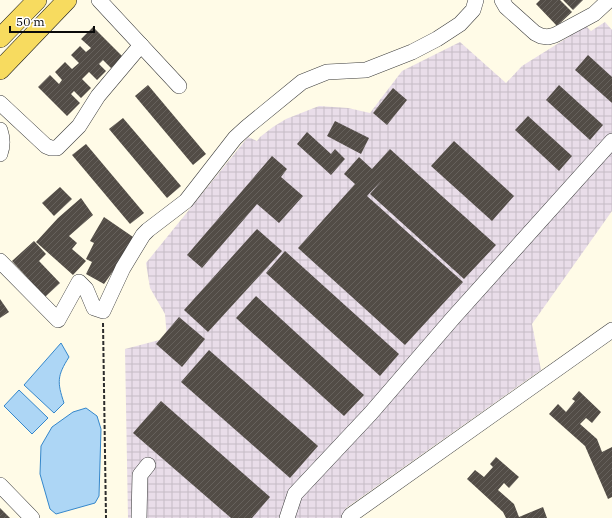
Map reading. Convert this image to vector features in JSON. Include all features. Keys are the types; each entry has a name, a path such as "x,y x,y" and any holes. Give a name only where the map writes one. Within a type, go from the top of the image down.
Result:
{"main road":[{"path":"0,38 37,0"},
{"path":"0,70 66,0"}],"street":[{"path":"99,0 179,86"},
{"path":"0,261 58,320 79,282 86,289 94,308 103,311 123,268 144,235 148,230 186,201 235,138 247,127 302,82 327,72 366,70 412,52 438,39 460,24 473,10 476,0"},
{"path":"502,0 506,7 535,33 548,37 555,35 594,14 609,0"},
{"path":"0,103 46,146 57,148 79,126 98,96 140,45"},
{"path":"0,130 3,144 0,154"},
{"path":"287,518 295,494 370,413 612,141"},
{"path":"349,518 350,515 612,330"},
{"path":"139,518 140,475 148,465"},
{"path":"0,485 32,518"}],"path":[{"path":"103,311 106,518"}],"shaded area":[{"path":"605,22 612,30 612,211 532,324 541,370 346,508 341,518 128,518 125,349 167,338 165,314 150,288 146,263 248,137 257,141 273,127 286,119 319,106 348,108 370,113 402,71 460,42 506,83 522,66 586,26 591,31"}],"water":[{"path":"61,343 69,357 62,369 59,379 60,390 64,403 54,413 24,385"},
{"path":"19,390 48,418 32,434 4,406"},
{"path":"86,408 97,416 101,429 99,496 95,503 56,514 50,509 40,474 41,446 52,427 73,412"}],"building":[{"path":"540,0 560,0 572,12 557,26 536,4"},
{"path":"563,0 583,0 573,10"},
{"path":"93,27 123,57 111,68 103,60 99,64 106,71 97,80 89,72 82,79 91,88 81,98 74,91 71,94 80,103 67,116 38,87 50,75 59,84 62,80 55,72 65,62 72,69 79,63 71,55 80,46 86,52 91,48 81,39"},
{"path":"588,55 612,77 612,103 575,70"},
{"path":"148,85 206,154 193,165 135,96"},
{"path":"559,85 603,125 590,140 546,100"},
{"path":"393,88 407,100 387,125 373,113"},
{"path":"528,116 572,156 559,171 515,130"},
{"path":"123,118 181,186 167,198 109,129"},
{"path":"335,121 369,138 361,154 327,136"},
{"path":"307,132 331,154 335,149 345,159 331,175 297,144"},
{"path":"454,141 514,196 492,221 431,166"},
{"path":"86,144 144,213 130,224 72,155"},
{"path":"390,149 496,245 464,279 370,194 383,179 367,196 463,282 405,345 298,248 355,184 344,174 359,157 372,169"},
{"path":"272,156 287,169 281,177 303,196 279,223 257,204 202,268 187,255"},
{"path":"60,187 72,199 54,216 42,203"},
{"path":"81,198 93,215 69,236 77,243 72,249 86,261 73,275 36,242 58,218"},
{"path":"104,217 136,239 104,284 86,274 92,262 86,259 94,243 90,241"},
{"path":"257,229 282,251 208,332 184,310"},
{"path":"34,241 46,254 39,261 60,283 45,297 12,261"},
{"path":"285,251 399,354 380,376 266,273"},
{"path":"256,296 364,395 344,416 236,318"},
{"path":"0,299 9,312 0,318"},
{"path":"179,317 205,339 182,367 156,344"},
{"path":"209,350 318,446 290,478 181,382"},
{"path":"579,391 601,412 592,423 586,418 580,424 597,439 602,452 612,447 612,497 608,499 585,446 549,414 558,404 566,412 575,401 572,399"},
{"path":"161,401 270,497 252,518 231,518 133,433"},
{"path":"496,457 519,477 509,488 504,483 498,490 514,504 519,517 543,507 547,518 506,518 503,512 467,479 475,470 484,477 493,467 490,464"},
{"path":"0,508 10,518 0,518"}]}
